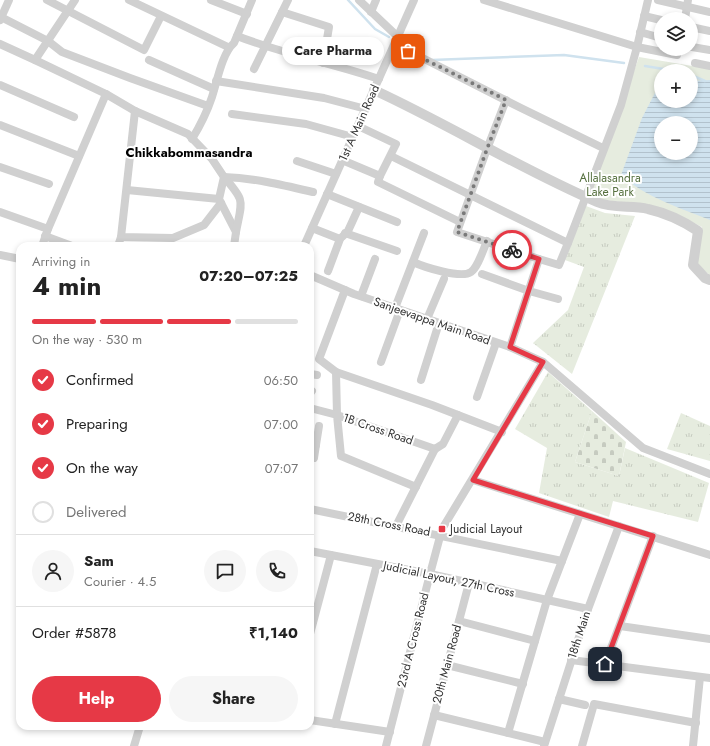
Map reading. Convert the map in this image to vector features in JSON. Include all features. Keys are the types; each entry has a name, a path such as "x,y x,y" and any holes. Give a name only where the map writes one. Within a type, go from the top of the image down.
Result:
{"street":[{"path":"8,0 1,18 48,41 62,52 123,76 208,106"},
{"path":"47,0 144,50 161,16"},
{"path":"35,60 75,0"},
{"path":"130,0 228,47"},
{"path":"211,0 247,14"},
{"path":"192,139 201,124 228,47 234,43 252,0"},
{"path":"254,69 288,0"},
{"path":"359,0 396,40 506,100 604,148"},
{"path":"371,12 376,0"},
{"name":"1st A Main Road","path":"306,242 414,0"},
{"path":"484,0 637,47 654,49"},
{"path":"506,100 457,232 559,266 621,105 648,0"},
{"path":"658,0 688,3 710,12"},
{"path":"282,12 329,28 323,63"},
{"path":"644,16 654,18"},
{"path":"698,29 710,32"},
{"path":"640,32 654,36"},
{"path":"237,36 323,63 354,70 379,79"},
{"path":"0,44 106,94 134,111 188,134 212,159 224,177 239,195 242,206 235,242"},
{"path":"698,48 710,50"},
{"path":"149,60 215,85 324,98 366,109"},
{"path":"695,63 710,66"},
{"path":"0,85 74,117"},
{"path":"374,90 415,109 487,149 585,197 600,203 622,207 648,209 682,220 698,231 693,265 705,278 710,280"},
{"path":"43,242 106,94"},
{"path":"119,242 127,190 134,111"},
{"path":"232,114 306,124 353,137"},
{"path":"0,125 80,156"},
{"path":"358,126 396,144 378,182 460,222"},
{"path":"391,156 568,243"},
{"path":"342,160 380,176"},
{"path":"297,161 336,174"},
{"path":"0,167 49,184"},
{"path":"224,177 270,182 313,192"},
{"path":"121,237 173,238 204,224 220,201 224,177"},
{"path":"127,190 220,201"},
{"path":"327,194 398,222"},
{"path":"220,201 236,232"},
{"path":"328,271 343,236 348,231 359,207"},
{"path":"0,212 64,242"},
{"path":"312,228 397,251"},
{"path":"381,362 397,309 424,234"},
{"path":"413,262 430,269 443,272 463,274 470,273 475,268 487,242"},
{"path":"0,255 16,258"},
{"path":"361,296 375,259"},
{"path":"510,347 539,259"},
{"path":"482,274 529,291 558,299"},
{"name":"Sanjeevappa Main Road","path":"314,277 397,309 510,347 543,362 643,448 710,474"},
{"path":"427,319 444,279"},
{"path":"345,290 319,359 336,372 502,432"},
{"path":"421,380 439,323"},
{"path":"477,397 496,343"},
{"name":"23rd A Cross Road","path":"386,746 442,529 543,362"},
{"name":"1B Cross Road","path":"336,372 337,415 435,449"},
{"path":"314,409 337,415 341,456 416,487"},
{"path":"396,526 435,449 443,444 458,415"},
{"path":"314,442 319,426"},
{"path":"473,480 710,555"},
{"name":"28th Cross Road","path":"314,509 562,561"},
{"path":"508,733 547,600 580,514"},
{"name":"18th Main","path":"544,744 588,609 619,526"},
{"path":"605,664 653,536"},
{"name":"Judicial Layout, 27th Cross","path":"314,552 430,574 588,609"},
{"path":"314,619 331,555"},
{"path":"335,724 377,564"},
{"name":"20th Main Road","path":"426,746 468,583"},
{"path":"459,621 535,641"},
{"path":"620,626 710,639"},
{"path":"571,660 710,678"},
{"path":"447,665 523,684"},
{"path":"693,746 700,677"},
{"path":"559,699 585,706"},
{"path":"584,746 594,704 696,723"},
{"path":"434,715 508,733 544,744"},
{"path":"314,721 390,732"},
{"path":"134,746 139,730"}],"green space":[{"name":"Allalasandra Lake Park","path":"639,57 680,64 654,64 654,108 698,108 698,67 710,69 710,275 697,265 702,227 682,217 648,205 603,200 590,194"},
{"path":"586,206 605,213 635,216 572,374 533,343 568,310 584,267 565,260"},
{"path":"548,372 592,411 575,462 619,476 625,448 709,483 698,522 613,501 609,517 539,493 547,448 515,429"},
{"path":"592,411 626,442 619,476 575,462"},
{"path":"681,413 710,426 710,461 667,449"}],"water":[{"path":"710,80 710,220 652,196 630,183 621,175 642,118 654,95 654,108 698,108 698,81"}],"waterway":[{"path":"348,0 375,29 389,37"},
{"path":"432,60 564,55 624,63"},
{"path":"645,66 654,67"},
{"path":"698,78 705,81"}],"way so far":[{"path":"408,51 506,100 457,232 512,250"}],"place":[{"name":"Care Pharma","path":"408,51"},
{"name":"Judicial Layout","path":"442,529"}],"district":[{"name":"Chikkabommasandra","path":"189,152"}],"route":[{"path":"512,250 539,259 510,347 522,354 543,362 473,480 653,536 605,664"}]}
